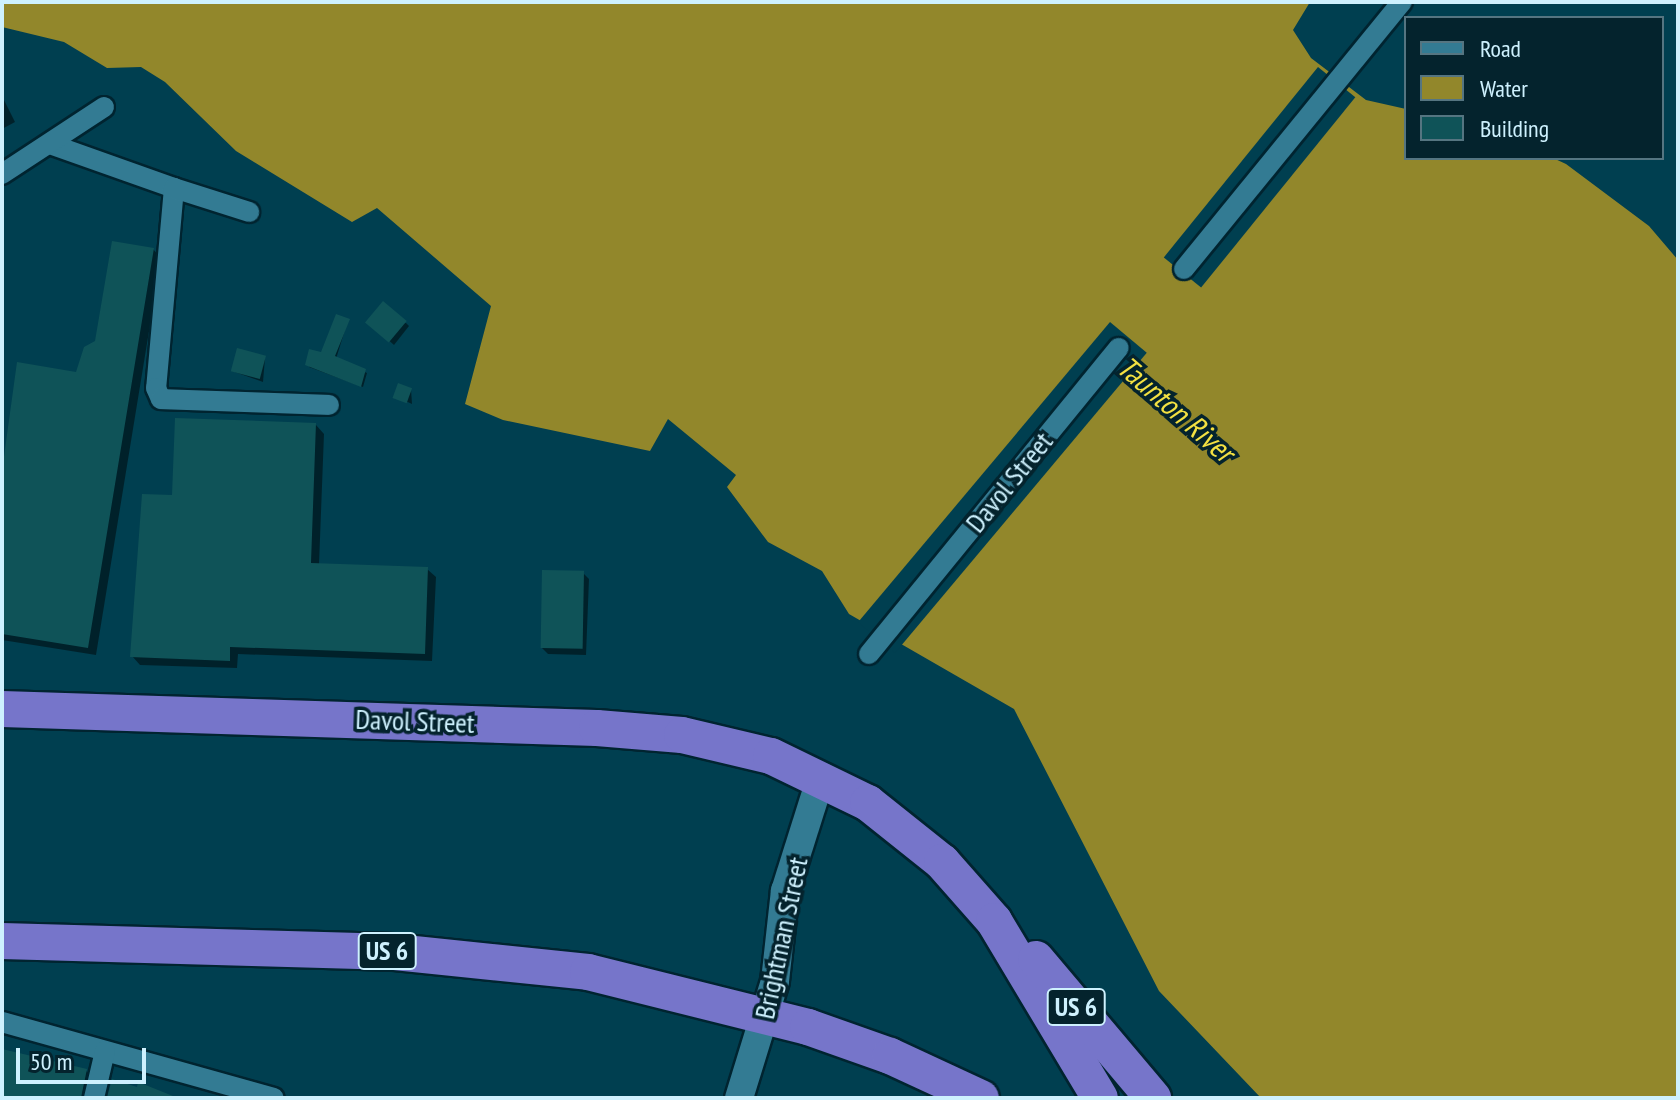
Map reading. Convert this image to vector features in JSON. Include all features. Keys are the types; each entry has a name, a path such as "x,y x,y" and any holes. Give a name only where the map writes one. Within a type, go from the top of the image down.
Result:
{"highway":[{"name":"Davol Street","path":"2,709 644,731 728,743 821,777"},
{"name":"US 6","path":"821,777 868,803 922,845 994,921 1043,965 1153,1098"},
{"path":"994,921 1100,1098"},
{"name":"US 6","path":"2,941 457,955 625,978 766,1014 890,1056 981,1098"}],"main road":[{"name":"Brightman Street","path":"739,1098 775,981 785,891 821,777"}],"street":[{"path":"1184,269 1402,2"},
{"path":"2,174 104,107"},
{"path":"50,144 249,212"},
{"path":"174,188 156,388 161,399 329,405"},
{"name":"Davol Street","path":"869,654 1119,348"},
{"path":"2,1022 260,1096"},
{"path":"94,1098 105,1051"}],"water":[{"name":"Taunton River","path":"2,2 1310,2 1293,30 1311,58 1366,100 1404,109 1404,160 1557,160 1566,164 1649,226 1678,260 1678,1098 1261,1098 1159,991 1014,709 849,614 822,571 768,542 727,487 736,475 668,419 650,451 503,420 465,404 491,306 377,208 352,222 236,151 165,82 141,67 107,68 64,42 2,27"}],"pier":[{"path":"1318,67 1355,97 1201,288 1164,257"},
{"path":"1110,322 1147,353 895,653 858,622"}],"building":[{"path":"112,241 154,248 88,648 2,634 2,471 17,362 76,372 84,347 95,341"},
{"path":"383,301 407,321 389,342 365,322"},
{"path":"336,314 350,319 335,356 366,369 361,387 305,365 309,349 321,352"},
{"path":"237,348 266,356 260,379 231,371"},
{"path":"398,383 412,388 407,403 393,398"},
{"path":"175,418 316,423 311,563 428,567 425,654 230,647 230,661 130,657 142,494 172,495"},
{"path":"542,570 584,571 583,649 541,648"},
{"path":"2,1049 87,1069 81,1098 2,1098"},
{"path":"112,1079 137,1087 138,1082 178,1098 107,1098"}]}
